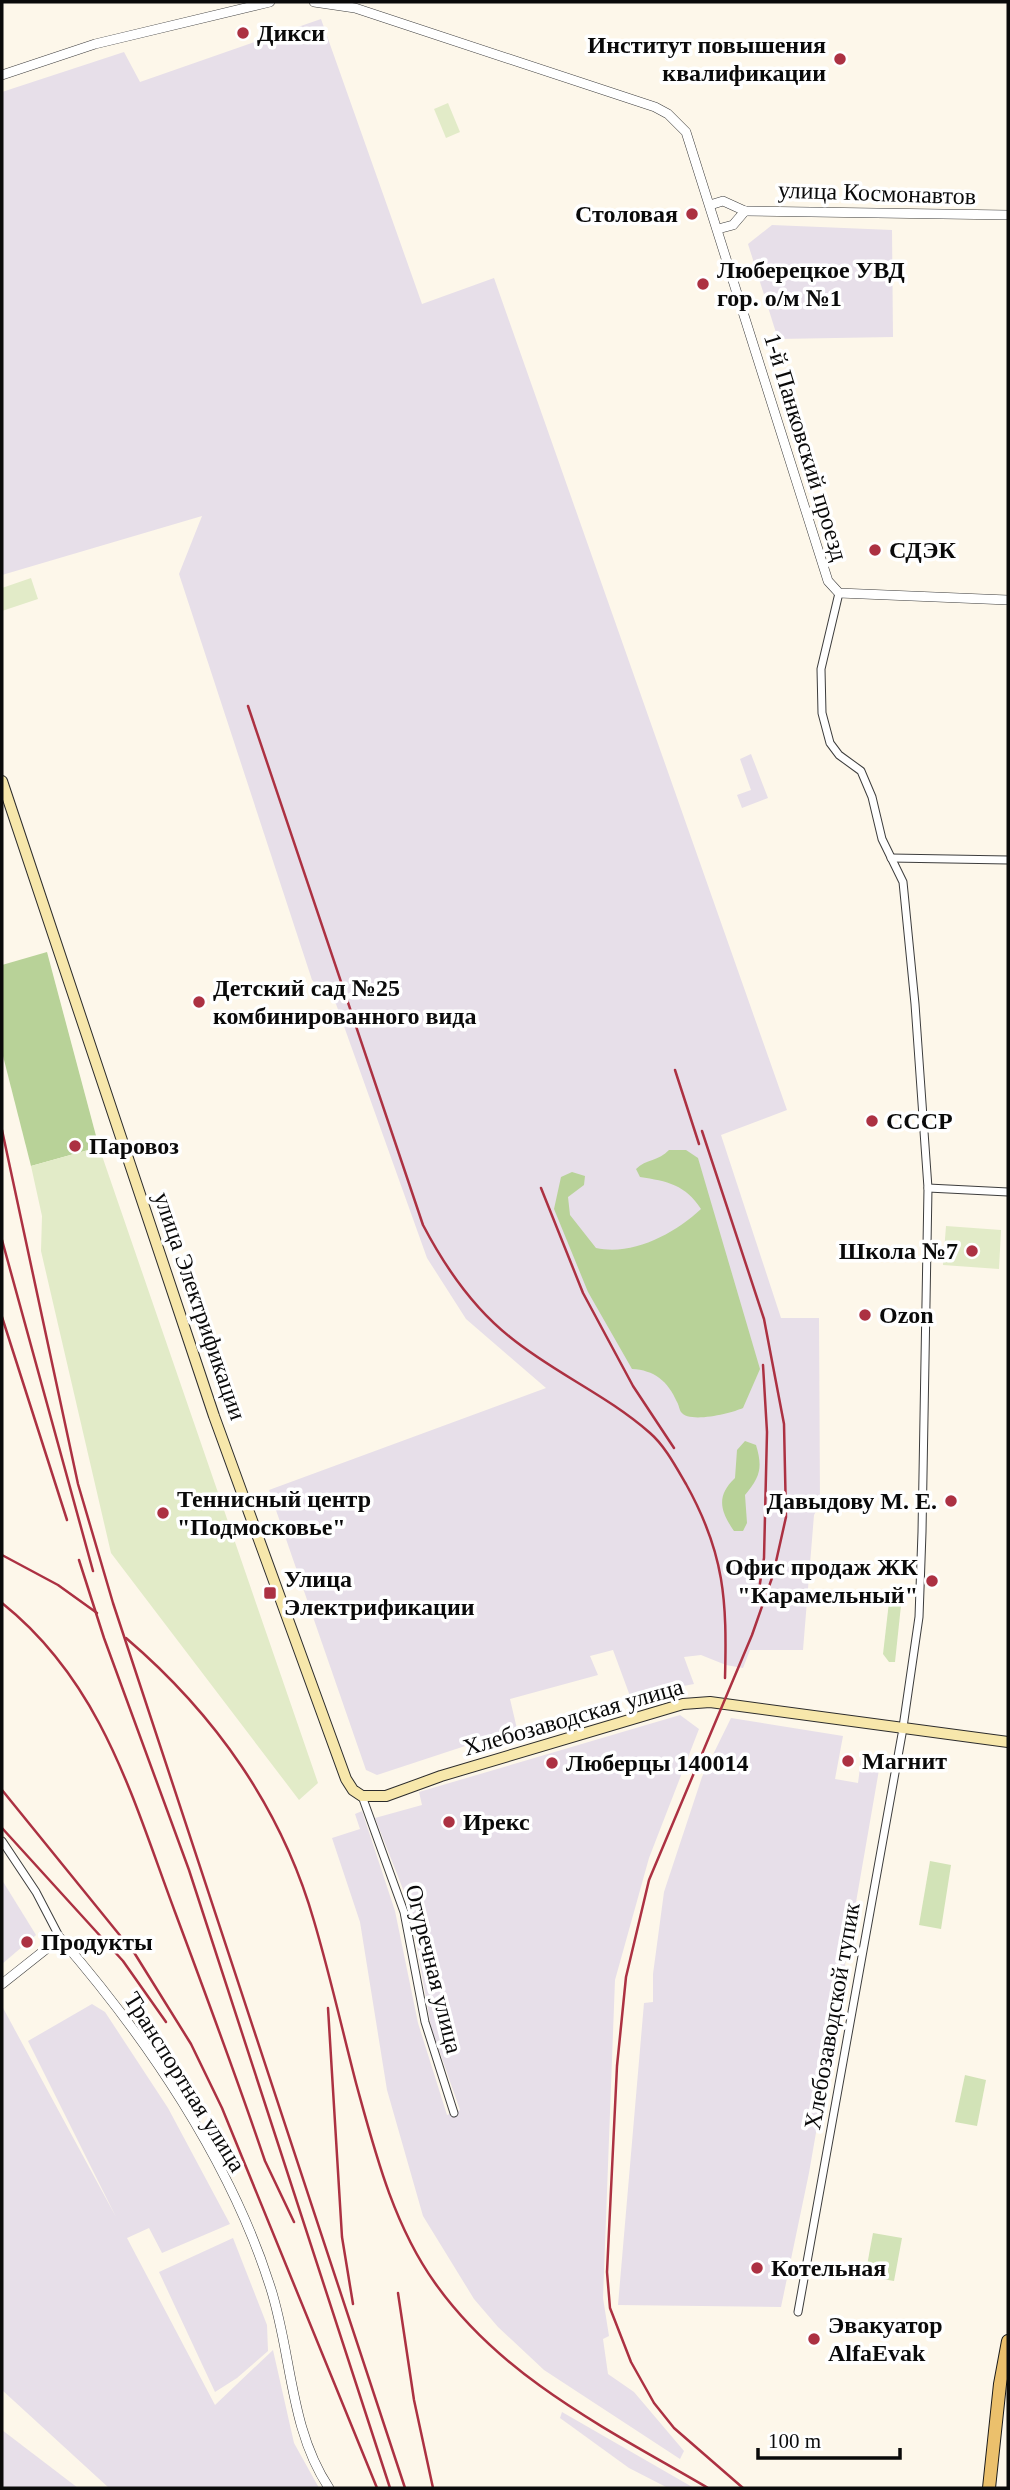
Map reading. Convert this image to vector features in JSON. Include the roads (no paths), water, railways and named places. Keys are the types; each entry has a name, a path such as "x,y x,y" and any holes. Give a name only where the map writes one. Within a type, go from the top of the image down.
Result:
{"main road":[{"name":"улица Электрификации","path":"2,781 214,1416 346,1779 353,1790 362,1796"},
{"name":"Хлебозаводская улица","path":"362,1796 386,1796 441,1776 683,1704 724,1703 1008,1742"},
{"path":"989,2488 1000,2384 1008,2341"}],"street":[{"path":"2,75 95,44 270,2"},
{"name":"1-й Панковский проезд","path":"314,2 355,8 668,114 686,132 828,581 839,593"},
{"path":"710,205 723,201 745,211 733,225 718,229"},
{"name":"улица Космонавтов","path":"745,211 1008,215"},
{"path":"839,593 1008,600"},
{"name":"Хлебозаводской тупик","path":"798,2312 903,1727 919,1617 928,1188 903,882 882,839 872,797 861,771 830,743 822,713 821,669 839,593"},
{"path":"891,858 1008,860"},
{"path":"928,1188 1008,1192"},
{"name":"Огуречная улица","path":"362,1796 404,1912 425,2022 454,2113"},
{"path":"2,1841 36,1892 61,1938 2,1984"},
{"name":"Транспортная улица","path":"61,1938 119,2011 217,2162 270,2286 306,2444 329,2488"}],"railway":[{"path":"248,706 423,1225 461,1286 483,1313 527,1350 633,1419 655,1438 670,1457 699,1509 716,1556 724,1601 725,1678"},
{"path":"675,1070 699,1144"},
{"path":"2,1130 78,1484 113,1603 405,2488"},
{"path":"702,1131 764,1319 784,1424 786,1517 773,1575 752,1635 649,1880 626,1977 617,2066 607,2272 610,2308 631,2362 654,2403 674,2428 743,2488"},
{"path":"541,1188 583,1293 633,1386 674,1448"},
{"path":"2,1240 93,1571"},
{"path":"2,1317 67,1520"},
{"path":"758,1596 764,1558 767,1432 763,1365"},
{"path":"2,1555 58,1585 97,1613"},
{"path":"79,1560 104,1638 189,1870 390,2488"},
{"path":"2,1603 36,1635 65,1669 110,1744 144,1826 265,2161 294,2222"},
{"path":"126,1638 158,1667 216,1731 264,1802 284,1840 314,1921 370,2135 387,2187 408,2237 435,2283 462,2317 525,2375 596,2423 708,2488"},
{"path":"2,1790 135,1954 191,2044 222,2108 377,2488"},
{"path":"2,1828 123,1961 166,2022"},
{"path":"328,2008 342,2237 353,2304"},
{"path":"398,2293 414,2400 433,2488"}],"place":[{"name":"Дикси","path":"243,33"},
{"name":"Институт повышения квалификации","path":"840,59"},
{"name":"Столовая","path":"692,214"},
{"name":"Люберецкое УВД гор. о/м №1","path":"703,284"},
{"name":"СДЭК","path":"875,550"},
{"name":"Детский сад №25 комбинированного вида","path":"199,1002"},
{"name":"СССР","path":"872,1121"},
{"name":"Паровоз","path":"75,1146"},
{"name":"Школа №7","path":"972,1251"},
{"name":"Ozon","path":"865,1315"},
{"name":"Давыдову М. Е.","path":"951,1501"},
{"name":"Теннисный центр \"Подмосковье\"","path":"163,1513"},
{"name":"Офис продаж ЖК \"Карамельный\"","path":"932,1581"},
{"name":"Улица Электрификации","path":"270,1593"},
{"name":"Магнит","path":"848,1761"},
{"name":"Люберцы 140014","path":"552,1763"},
{"name":"Ирекс","path":"449,1822"},
{"name":"Продукты","path":"27,1942"},
{"name":"Котельная","path":"757,2268"},
{"name":"Эвакуатор AlfaEvak","path":"814,2339"}]}
